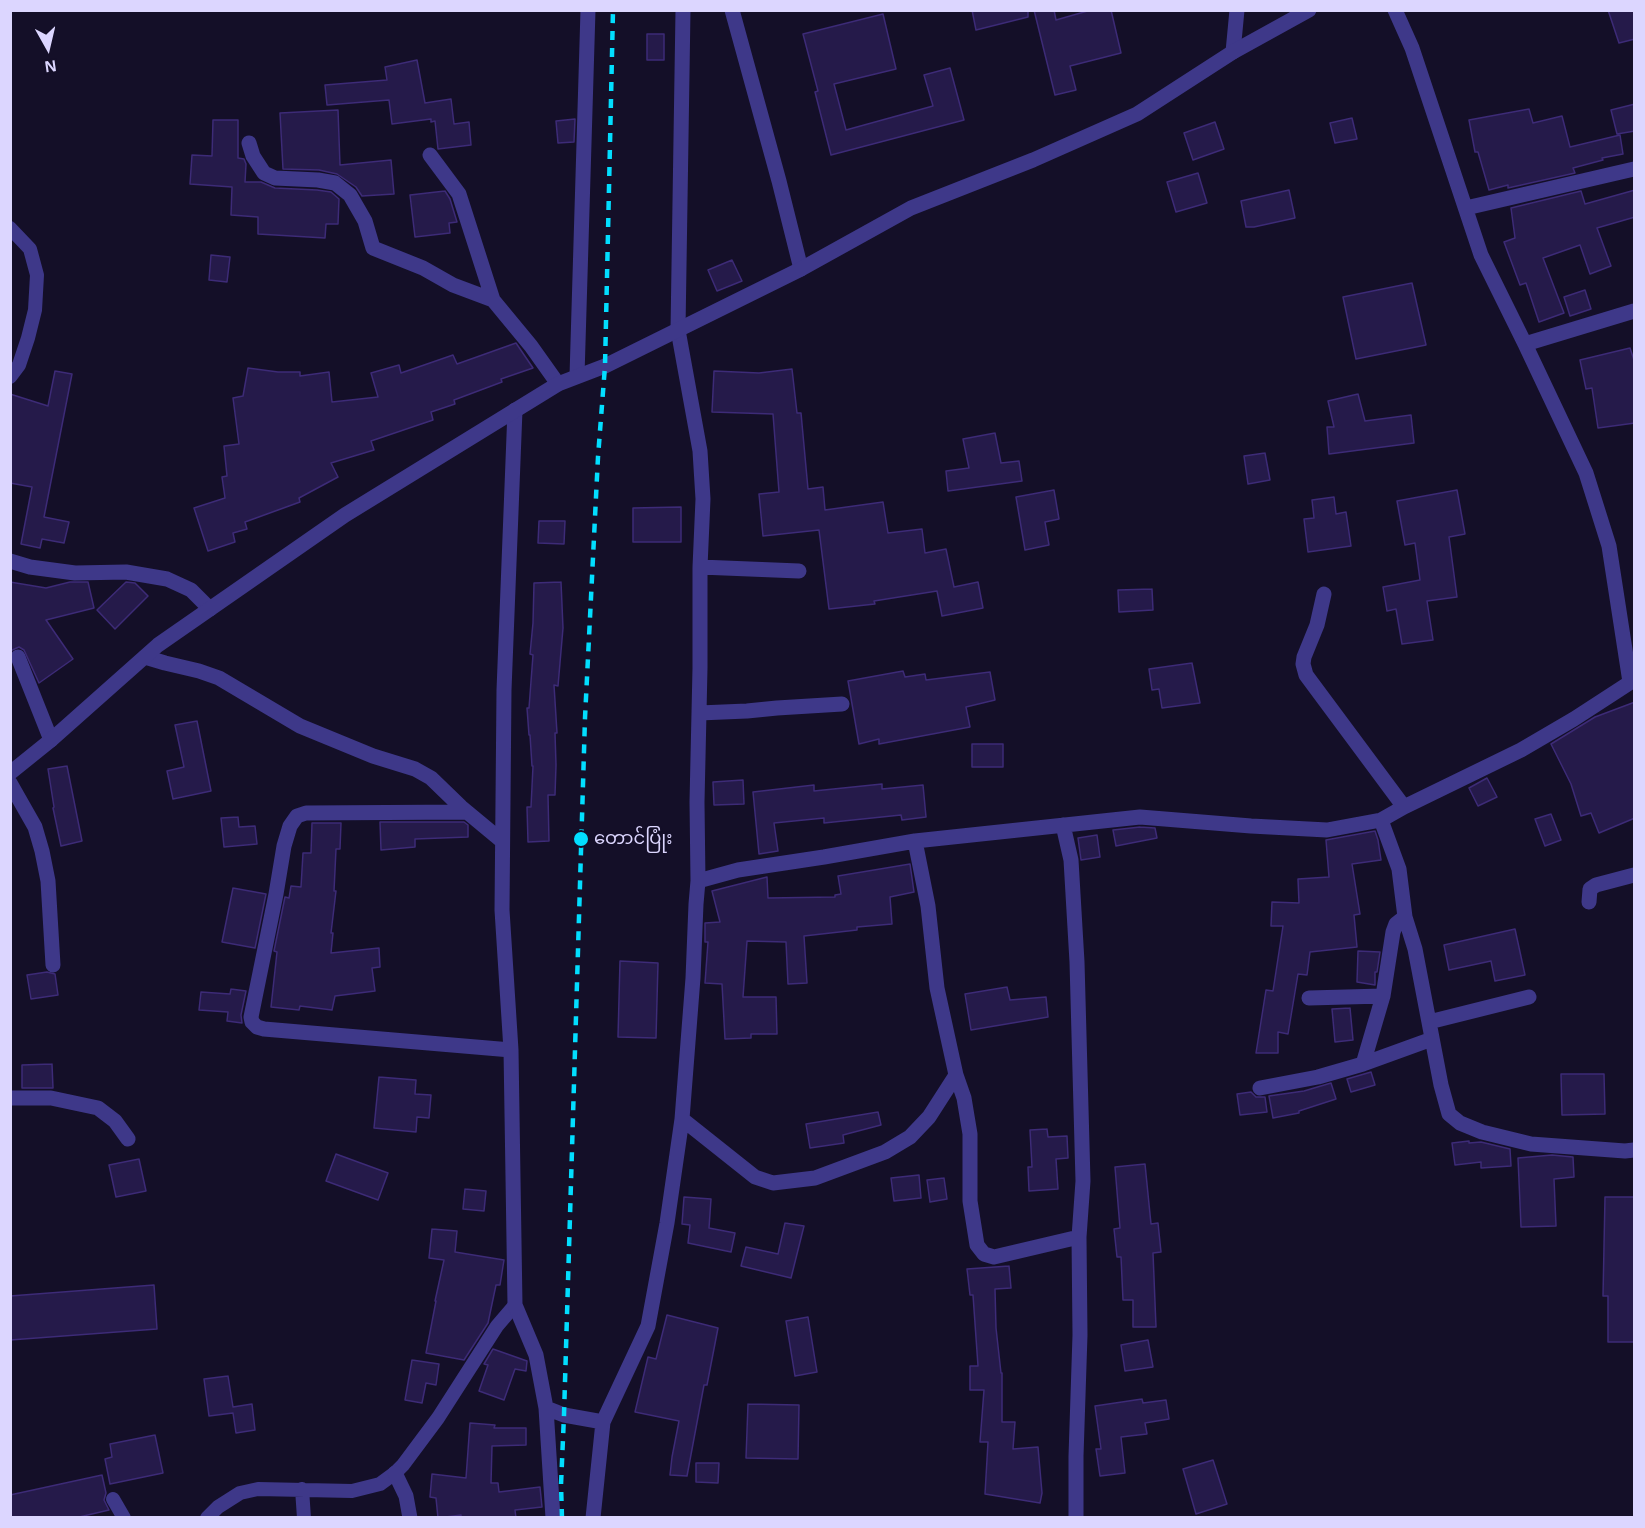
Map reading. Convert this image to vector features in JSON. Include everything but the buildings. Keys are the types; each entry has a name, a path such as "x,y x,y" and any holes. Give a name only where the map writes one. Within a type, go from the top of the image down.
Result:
{"street":[{"path":"577,376 588,10"},
{"path":"593,1518 603,1422 648,1326 668,1224 682,1119 693,978 698,881 696,802 699,713 699,567 703,499 700,451 678,330 683,10"},
{"path":"732,10 801,269"},
{"path":"1233,52 1237,10"},
{"path":"10,773 51,740 158,645 345,515 558,384 604,366 801,269 911,208 1033,160 1137,114 1233,52 1309,10"},
{"path":"698,881 738,870 915,841 1140,817 1327,830 1381,820 1521,750 1632,681 1609,546 1586,473 1481,255 1412,48 1395,10"},
{"path":"249,143 253,156 264,174 275,178 335,183 350,195 364,221 373,248 423,268 453,285 493,300"},
{"path":"430,155 459,194 493,300 531,346 558,384"},
{"path":"1466,208 1635,169"},
{"path":"1525,344 1635,311"},
{"path":"515,410 504,690 502,841 502,910 511,1050 515,1305 536,1355 546,1408 553,1518"},
{"path":"10,561 30,567 75,573 126,572 167,579 191,590 210,609"},
{"path":"699,567 799,572"},
{"path":"1324,594 1317,625 1304,657 1306,675 1404,807"},
{"path":"18,657 51,740"},
{"path":"145,657 199,670 219,678 300,726 373,756 415,769 431,778 502,841"},
{"path":"699,713 842,704"},
{"path":"10,783 35,827 42,851 48,881 53,965"},
{"path":"467,812 306,813 297,816 290,826 284,846 251,1017 257,1027 264,1029 511,1050"},
{"path":"1381,820 1399,869 1405,917 1415,950 1449,1114 1460,1124 1531,1144 1635,1150"},
{"path":"1064,825 1071,860 1077,962 1083,1181 1079,1237 1080,1335 1076,1518"},
{"path":"915,841 928,906 937,988 956,1075 964,1098 970,1134 970,1201 977,1245 984,1254 994,1257 1079,1237"},
{"path":"1589,902 1590,889 1596,885 1635,875"},
{"path":"1363,1064 1383,996 1393,932 1396,924 1405,917"},
{"path":"1309,998 1383,996"},
{"path":"1429,1022 1529,997"},
{"path":"1260,1088 1318,1077 1363,1064 1432,1039"},
{"path":"682,1119 755,1178 773,1183 815,1178 885,1152 910,1137 929,1118 956,1075"},
{"path":"10,1098 51,1098 98,1108 115,1122 129,1139"},
{"path":"546,1408 564,1415 603,1422"},
{"path":"395,1473 406,1496 410,1518"}],"lane":[{"path":"10,228 30,249 37,275 34,310 28,338 19,365 10,377"},
{"path":"207,1518 218,1507 240,1493 258,1489 352,1491 380,1484 395,1473 438,1418 497,1326 515,1305"},
{"path":"302,1489 304,1518"},
{"path":"113,1499 124,1518"}],"railway":[{"path":"562,1518 561,1485 585,718 598,457 605,366 613,10"}],"place":[{"name":"တောင်ပြုံး","path":"581,839"}]}
